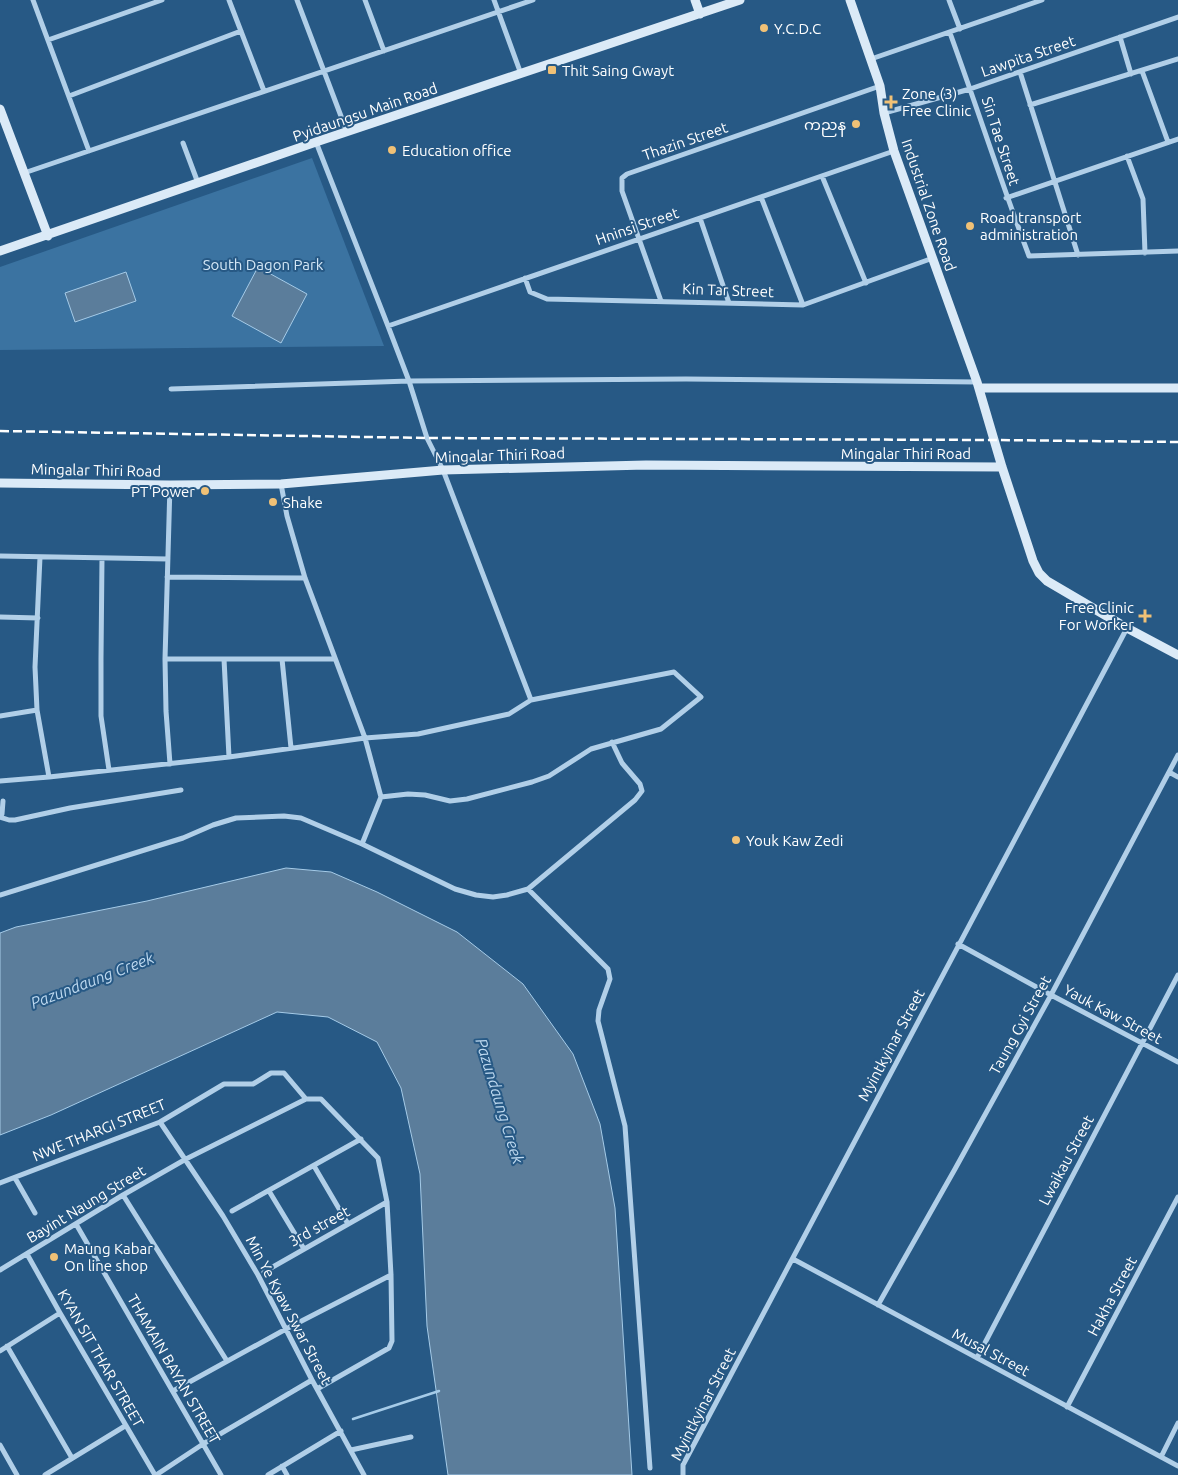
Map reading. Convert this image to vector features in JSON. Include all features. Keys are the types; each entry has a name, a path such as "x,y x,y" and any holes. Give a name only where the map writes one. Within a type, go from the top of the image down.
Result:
{"street":[{"path":"34,0 89,151"},
{"path":"48,40 162,0"},
{"path":"229,0 264,92"},
{"path":"297,0 347,132"},
{"path":"364,0 384,51"},
{"path":"494,0 520,74"},
{"path":"24,173 533,0"},
{"path":"695,0 700,14"},
{"name":"Pyidaungsu Main Road","path":"0,251 316,142 740,0"},
{"name":"Industrial Zone Road","path":"850,0 880,86 884,113 894,151 978,385 1002,467 1033,561 1039,573 1047,581 1127,628 1178,655"},
{"path":"950,0 960,29"},
{"path":"872,59 1042,0"},
{"name":"Lawpita Street","path":"884,113 970,89 1178,17"},
{"path":"69,96 241,31"},
{"name":"Sin Tae Street","path":"950,33 1006,198 1029,256 1078,255"},
{"path":"1120,37 1131,74"},
{"path":"1030,105 1178,59"},
{"path":"1142,71 1168,142"},
{"path":"1020,72 1078,255 1178,251"},
{"name":"Thazin Street","path":"661,301 622,191 622,178 627,174 880,86"},
{"path":"0,109 48,236"},
{"path":"1006,198 1178,139"},
{"path":"316,142 409,381 427,438 443,470 531,700"},
{"path":"183,143 198,184"},
{"name":"Hninsi Street","path":"388,326 894,151"},
{"path":"1127,156 1143,199 1145,252"},
{"path":"822,176 866,283"},
{"path":"761,197 803,305"},
{"path":"700,218 729,303"},
{"name":"Kin Tar Street","path":"525,278 530,292 546,299 803,305 933,258"},
{"path":"171,389 409,381 686,379 1178,388"},
{"name":"Mingalar Thiri Road","path":"0,483 281,484 443,470 646,465 1002,467"},
{"path":"170,484 165,659 170,764"},
{"path":"281,484 287,516 305,578 365,738 381,797 362,844"},
{"path":"0,556 168,559"},
{"path":"40,557 35,668 37,710 49,777"},
{"path":"102,558 101,716 109,770"},
{"path":"167,577 305,578"},
{"path":"0,617 38,618"},
{"name":"Myintkyinar Street","path":"683,1475 683,1464 1127,628"},
{"path":"165,659 334,659"},
{"path":"224,659 229,757"},
{"path":"282,659 291,748"},
{"path":"0,781 170,764 365,738 418,734 509,714 531,700 674,672 701,697 661,729 590,749 549,776 532,782 467,799 450,801 425,795 408,794 381,797"},
{"path":"0,716 37,710"},
{"path":"0,895 183,838 213,825 236,818 284,816 301,818 362,844 455,889 476,895 494,897 507,895 528,889 636,800 642,791 640,784 622,763 612,742"},
{"name":"Taung Gyi Street","path":"878,1305 1051,995 1178,755"},
{"path":"1169,772 1178,777"},
{"path":"3,801 0,817 15,820 70,808 181,790"},
{"path":"528,889 608,969 610,978 599,1010 598,1021 625,1126 650,1468"},
{"name":"Yauk Kaw Street","path":"958,944 1178,1062"},
{"name":"Lwaikau Street","path":"977,1358 1141,1042 1178,975"},
{"name":"NWE THARGI STREET","path":"0,1183 160,1122 224,1084 253,1084 270,1073 284,1073 306,1099"},
{"path":"306,1099 321,1099 378,1158 387,1202 391,1345 389,1348 318,1389"},
{"name":"Bayint Naung Street","path":"0,1270 186,1159 306,1099"},
{"name":"Min Ye Kyaw Swar Street","path":"160,1122 223,1216 258,1275 364,1475"},
{"path":"232,1211 361,1139"},
{"path":"314,1166 348,1224"},
{"path":"15,1178 35,1213"},
{"path":"269,1191 304,1249"},
{"path":"123,1195 227,1361"},
{"name":"Hakha Street","path":"1067,1406 1178,1197"},
{"name":"3rd street","path":"264,1272 387,1202"},
{"name":"THAMAIN BAYAN STREET","path":"76,1224 221,1475"},
{"name":"KYAN SIT THAR STREET","path":"27,1254 155,1475"},
{"name":"Musal Street","path":"793,1259 1178,1466"},
{"path":"173,1391 286,1329 390,1276"},
{"path":"0,1351 60,1313"},
{"path":"8,1346 72,1458"},
{"path":"155,1475 203,1444 312,1380"},
{"path":"1160,1456 1178,1423"},
{"path":"45,1475 126,1426"},
{"path":"268,1475 341,1431"},
{"path":"351,1450 411,1437"},
{"path":"0,1445 17,1475"},
{"path":"282,1466 287,1475"}],"green space":[{"name":"South Dagon Park","path":"312,158 384,346 0,350 0,267"}],"water":[{"path":"258,267 307,294 281,343 232,316"},
{"path":"126,272 136,301 75,322 65,293"},
{"name":"Pazundaung Creek","path":"286,868 331,872 377,892 457,932 523,984 573,1054 600,1124 615,1208 632,1475 448,1475 427,1326 420,1174 401,1088 377,1042 328,1017 277,1012 51,1115 0,1135 0,933 16,927 147,901"}],"waterway":[{"path":"353,1419 439,1391"}],"railway":[{"path":"0,431 427,438 1178,442"}],"place":[{"name":"Y.C.D.C","path":"764,28"},
{"name":"Thit Saing Gwayt","path":"552,70"},
{"name":"Zone (3) Free Clinic","path":"891,102"},
{"name":"ကညန","path":"856,124"},
{"name":"Education office","path":"392,150"},
{"name":"Road transport administration","path":"970,226"},
{"name":"PT Power","path":"205,491"},
{"name":"Shake","path":"273,502"},
{"name":"Free Clinic For Worker","path":"1145,616"},
{"name":"Youk Kaw Zedi","path":"736,840"},
{"name":"Maung Kabar On line shop","path":"54,1257"}]}
